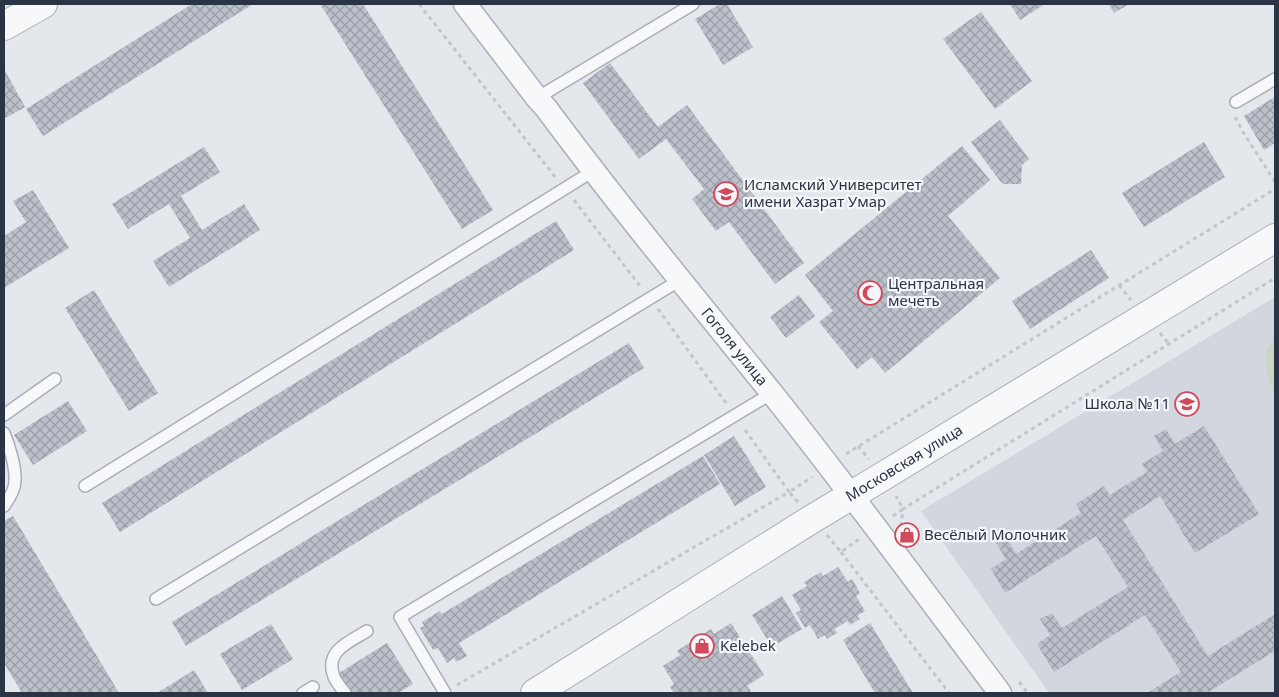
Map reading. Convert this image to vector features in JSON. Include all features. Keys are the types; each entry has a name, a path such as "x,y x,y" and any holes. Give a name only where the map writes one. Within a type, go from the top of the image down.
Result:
{"street":[{"path":"4,26 43,4"},
{"name":"Гоголя улица","path":"465,4 593,172 852,495 1000,693"},
{"name":"Московская улица","path":"535,693 812,518 1275,238"}],"lane":[{"path":"537,98 693,4"},
{"path":"1236,102 1275,79"},
{"path":"85,486 593,172"},
{"path":"156,599 680,280"},
{"path":"4,416 55,379"},
{"path":"445,693 400,617 772,393"},
{"path":"4,433 14,469 15,482 11,498 4,506"},
{"path":"345,693 334,677 331,663 338,649 367,631"}],"path":[{"path":"419,4 650,298 789,492"},
{"path":"1236,102 1234,116 1275,182"},
{"path":"445,693 789,492 866,441 1275,189"},
{"path":"901,526 902,509 1275,278"},
{"path":"841,552 949,693"},
{"path":"1016,677 1028,693"}],"shaded area":[{"name":"Школа №11","path":"1275,297 1275,693 1049,693 921,511"}],"green space":[{"path":"1275,334 1275,395 1267,374 1266,352"}],"building":[{"path":"192,4 253,4 43,136 26,109"},
{"path":"320,4 363,4 493,210 462,229"},
{"path":"720,4 727,4 753,47 723,65 695,19"},
{"path":"1010,4 1045,4 1020,20"},
{"path":"1109,4 1129,4 1114,13"},
{"path":"981,12 1032,81 995,109 943,39"},
{"name":"Исламский Университет имени Хазрат Умар","path":"610,63 658,127 687,105 804,263 775,284 729,222 716,231 692,199 704,189 666,139 639,159 583,83"},
{"path":"4,69 25,107 4,119"},
{"path":"1275,97 1275,143 1264,150 1244,116"},
{"path":"1000,120 1029,159 1022,165 1021,184 1004,184 1000,181 971,142"},
{"path":"1204,142 1225,177 1144,227 1122,193"},
{"path":"962,146 990,180 948,216 1000,278 885,373 872,357 857,369 819,322 833,311 805,275"},
{"path":"204,147 220,172 181,196 202,230 244,204 260,230 169,287 153,261 190,238 169,204 128,229 112,204"},
{"path":"33,190 69,248 4,288 4,236 26,222 13,201"},
{"path":"556,221 574,250 120,532 102,503"},
{"path":"1091,250 1109,278 1030,329 1012,301"},
{"path":"94,290 158,393 129,411 65,308"},
{"path":"799,295 815,316 786,338 770,317"},
{"path":"629,343 644,368 186,646 172,622"},
{"path":"68,401 87,431 33,465 14,435"},
{"path":"1204,426 1259,514 1195,553 1160,496 1123,520 1208,656 1275,614 1275,651 1207,693 1147,693 1181,672 1145,615 1054,672 1037,644 1050,635 1040,619 1052,613 1062,628 1128,587 1096,536 1005,593 991,569 1006,559 996,543 1006,537 1016,554 1081,513 1076,504 1104,486 1110,495 1147,472 1142,464 1163,451 1154,436 1166,429 1175,444"},
{"path":"734,436 766,487 735,506 704,455"},
{"path":"703,456 720,484 459,643 467,656 456,662 454,658 447,663 438,648 433,650 420,628 424,626 422,622 440,611 442,614"},
{"path":"13,516 119,693 22,693 4,663 4,521"},
{"path":"838,567 848,582 852,579 860,593 856,596 865,611 857,616 860,619 850,625 848,621 834,629 837,633 827,639 825,635 818,639 810,625 805,628 796,613 801,610 792,595 807,586 804,582 821,572 823,576"},
{"path":"782,596 802,629 772,647 752,615"},
{"path":"731,623 764,675 747,686 751,691 748,693 674,693 670,687 674,684 663,666 680,655 677,651 711,629 714,634"},
{"path":"870,623 913,693 875,693 843,640"},
{"path":"271,624 293,659 242,690 220,654"},
{"path":"387,643 413,684 398,693 351,693 339,673"},
{"path":"194,670 208,693 157,693"}],"place":[{"name":"Исламский Университет имени Хазрат Умар","path":"726,194"},
{"name":"Центральная мечеть","path":"870,293"},
{"name":"Школа №11","path":"1187,404"},
{"name":"Весёлый Молочник","path":"907,535"},
{"name":"Kelebek","path":"702,646"}]}
